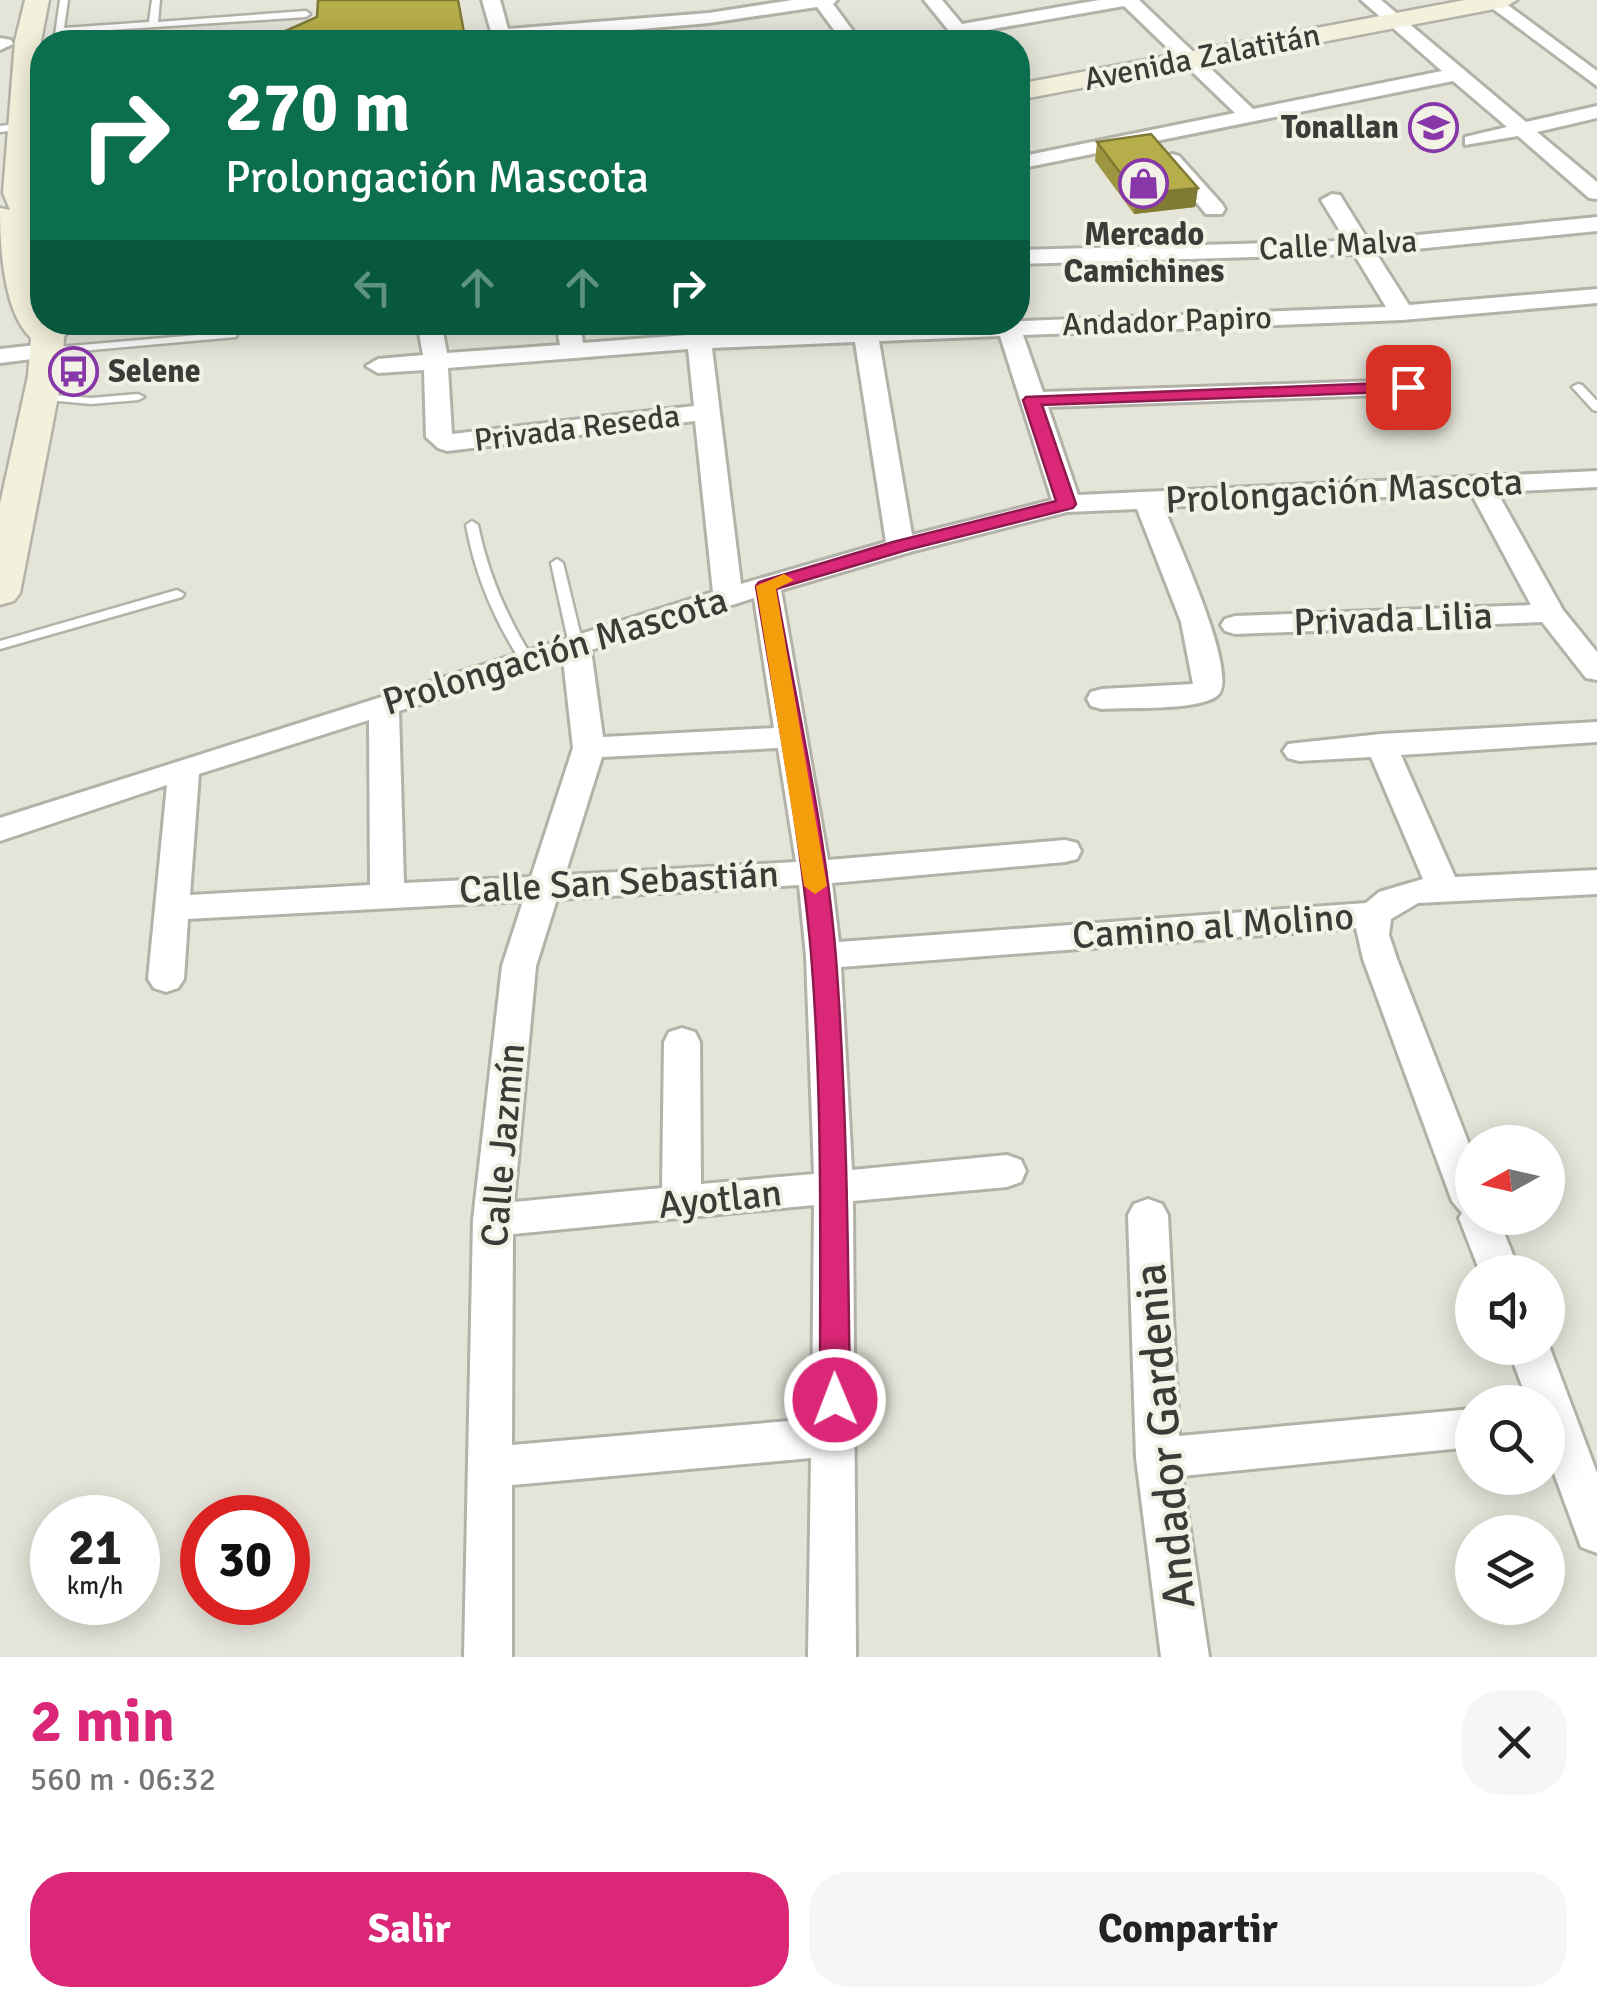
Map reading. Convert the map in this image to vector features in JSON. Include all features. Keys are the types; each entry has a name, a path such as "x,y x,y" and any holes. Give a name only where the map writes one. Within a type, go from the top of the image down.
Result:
{"street":[{"path":"0,105 2,44 16,0"},
{"path":"30,30 37,0"},
{"path":"492,0 500,30"},
{"path":"563,30 705,9 824,0 844,30"},
{"path":"933,0 957,30"},
{"path":"990,30 1129,0 1251,118"},
{"name":"Avenida Zalatitán","path":"1030,89 1182,53 1441,0"},
{"path":"1496,1 1597,80"},
{"name":"Avenida Zalatitán","path":"1382,10 1496,1"},
{"path":"1382,10 1597,193"},
{"path":"30,32 16,204 30,282"},
{"name":"Avenida Zalatitán","path":"1030,76 1182,53"},
{"path":"1030,161 1458,74"},
{"path":"1472,141 1597,112"},
{"path":"1152,137 1214,210"},
{"path":"1332,200 1402,312"},
{"path":"16,204 30,229"},
{"name":"Calle Malva","path":"1030,257 1364,247 1597,224"},
{"name":"Andador Papiro","path":"1030,323 1402,312 1597,296"},
{"path":"431,335 436,362"},
{"path":"570,335 573,352"},
{"name":"Andador Papiro","path":"378,366 573,352 679,335"},
{"path":"698,335 728,597"},
{"path":"866,335 900,546"},
{"path":"1011,335 1067,504"},
{"path":"0,356 52,336"},
{"path":"1,580 52,336"},
{"name":"Privada Reseda","path":"436,362 439,437 448,443 708,412"},
{"path":"1032,400 1408,387"},
{"name":"Prolongación Mascota","path":"0,830 728,597 900,546 1067,504 1597,479"},
{"path":"1481,486 1550,612 1597,671"},
{"path":"1102,699 1208,690 1210,676 1196,631 1146,500"},
{"path":"766,586 814,873 823,956 834,1186 836,1436 832,1657"},
{"name":"Privada Lilia","path":"1235,626 1550,612"},
{"name":"Calle Jazmín","path":"488,1657 493,1220 519,966 589,748 576,645"},
{"path":"384,705 387,894"},
{"path":"1299,751 1597,732"},
{"path":"589,748 790,737"},
{"path":"1381,744 1443,888"},
{"path":"166,980 184,768"},
{"name":"Calle San Sebastián","path":"172,908 814,873 1065,850"},
{"name":"Camino al Molino","path":"823,956 1374,914 1390,900 1443,888 1597,882"},
{"path":"1374,914 1372,935 1380,959 1455,1155"},
{"path":"681,1204 682,1042"},
{"name":"Ayotlan","path":"493,1220 1007,1172"},
{"name":"Andador Gardenia","path":"1148,1215 1158,1458 1185,1657"},
{"path":"1158,1458 1455,1430"},
{"path":"492,1468 836,1436"},
{"path":"1565,1452 1597,1532"}],"lane":[{"path":"59,30 64,0"},
{"path":"153,24 156,0"},
{"path":"72,30 306,19 303,0"},
{"path":"52,336 232,335"},
{"path":"1578,387 1597,408"},
{"path":"40,397 138,397"},
{"path":"472,525 478,563 527,660"},
{"path":"557,563 576,645"},
{"path":"0,645 177,594"}],"building":[{"path":"318,0 458,0 464,30 288,30 317,17"},
{"path":"1151,134 1198,188 1136,194 1097,142"}],"slow traffic":[{"path":"784,580 766,586 815,886"}],"place":[{"name":"Tonallan","path":"1434,127"},
{"name":"Mercado Camichines","path":"1144,184"},
{"name":"Selene","path":"73,371"}],"route":[{"path":"835,1400 834,1186 823,956 814,873 766,586 900,546 1067,504 1032,400 1408,387"}]}
